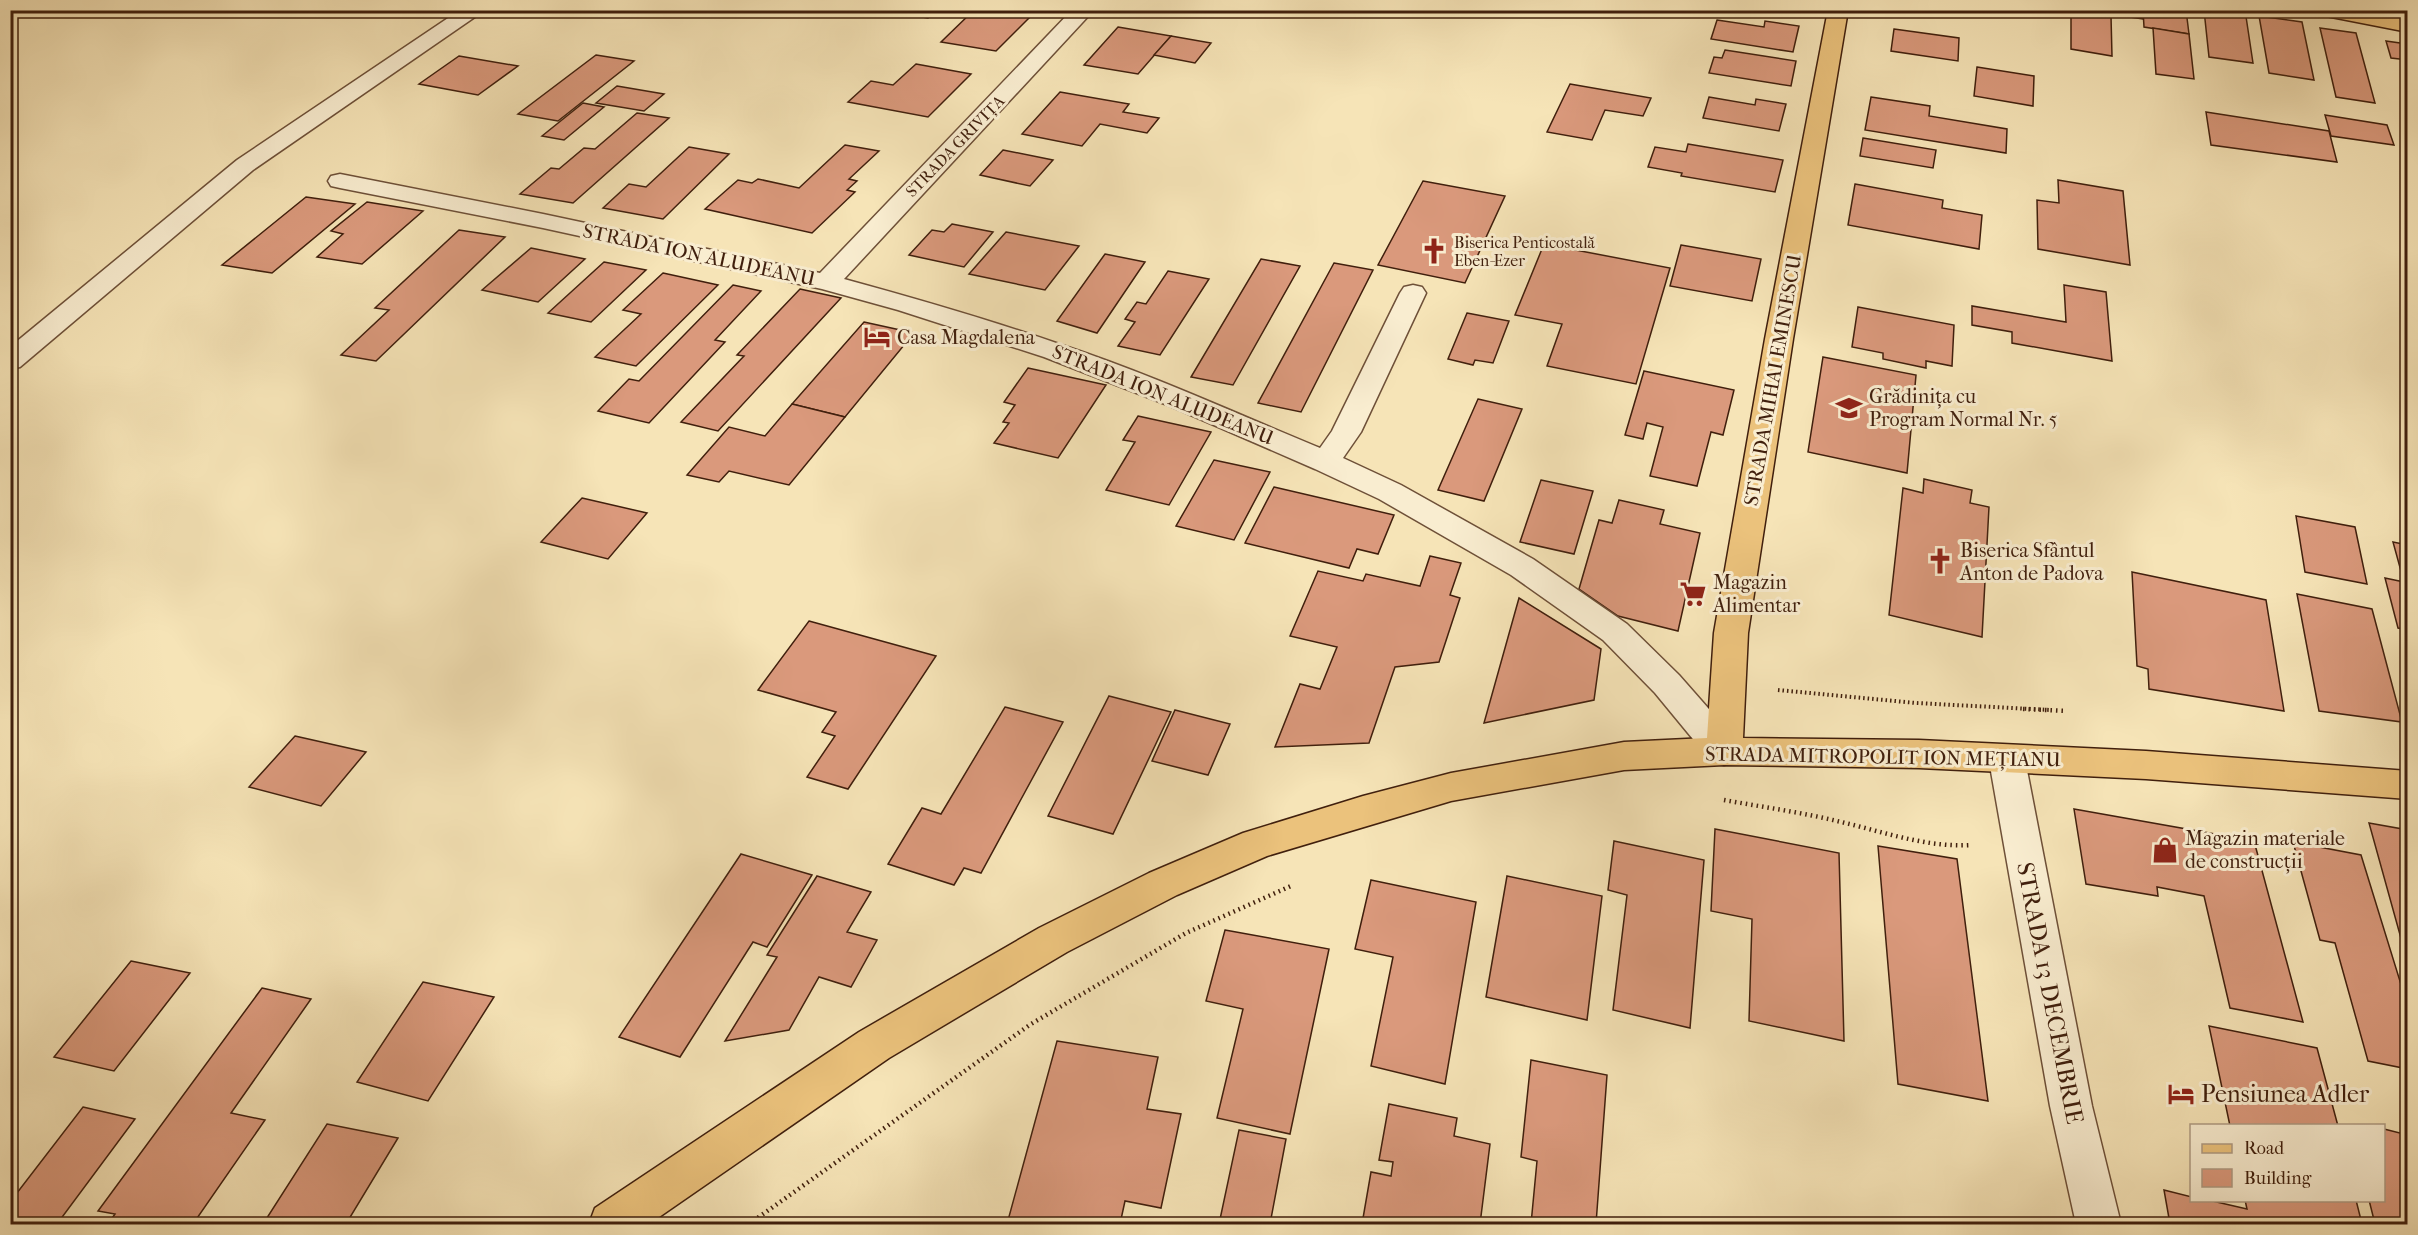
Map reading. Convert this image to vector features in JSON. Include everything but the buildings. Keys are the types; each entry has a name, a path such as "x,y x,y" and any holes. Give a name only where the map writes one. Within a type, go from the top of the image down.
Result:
{"main road":[{"name":"STRADA MIHAI EMINESCU","path":"1724,751 1731,633 1779,339 1838,10"},
{"path":"2326,10 2408,26"},
{"name":"STRADA MITROPOLIT ION MEȚIANU","path":"611,1224 874,1045 1053,940 1163,884 1246,849 1363,811 1451,787 1624,756 1724,751 1876,753 2146,765 2408,785"}],"street":[{"path":"10,361 245,165 475,10"},
{"name":"STRADA GRIVIȚA","path":"826,282 1084,10"},
{"name":"STRADA ION ALUDEANU","path":"340,181 543,221 826,282 907,304 1054,351 1180,400 1390,492 1522,567 1615,632 1667,684 1724,751"},
{"path":"1326,462 1346,432 1413,294"},
{"name":"STRADA 13 DECEMBRIE","path":"2007,760 2071,1106 2099,1224"}],"path":[{"path":"1727,685 1916,703 2067,711"},
{"path":"1714,799 1963,847 2020,836"},
{"path":"749,1224 1031,1024 1186,933 1299,882"}],"place":[{"name":"Biserica Penticostală Eben-Ezer","path":"1434,251"},
{"name":"Casa Magdalena","path":"877,337"},
{"name":"Grădinița cu Program Normal Nr. 5","path":"1849,408"},
{"name":"Biserica Sfântul Anton de Padova","path":"1940,561"},
{"name":"Magazin Alimentar","path":"1693,594"},
{"name":"Magazin materiale de construcții","path":"2165,850"},
{"name":"Pensiunea Adler","path":"2181,1094"}]}
